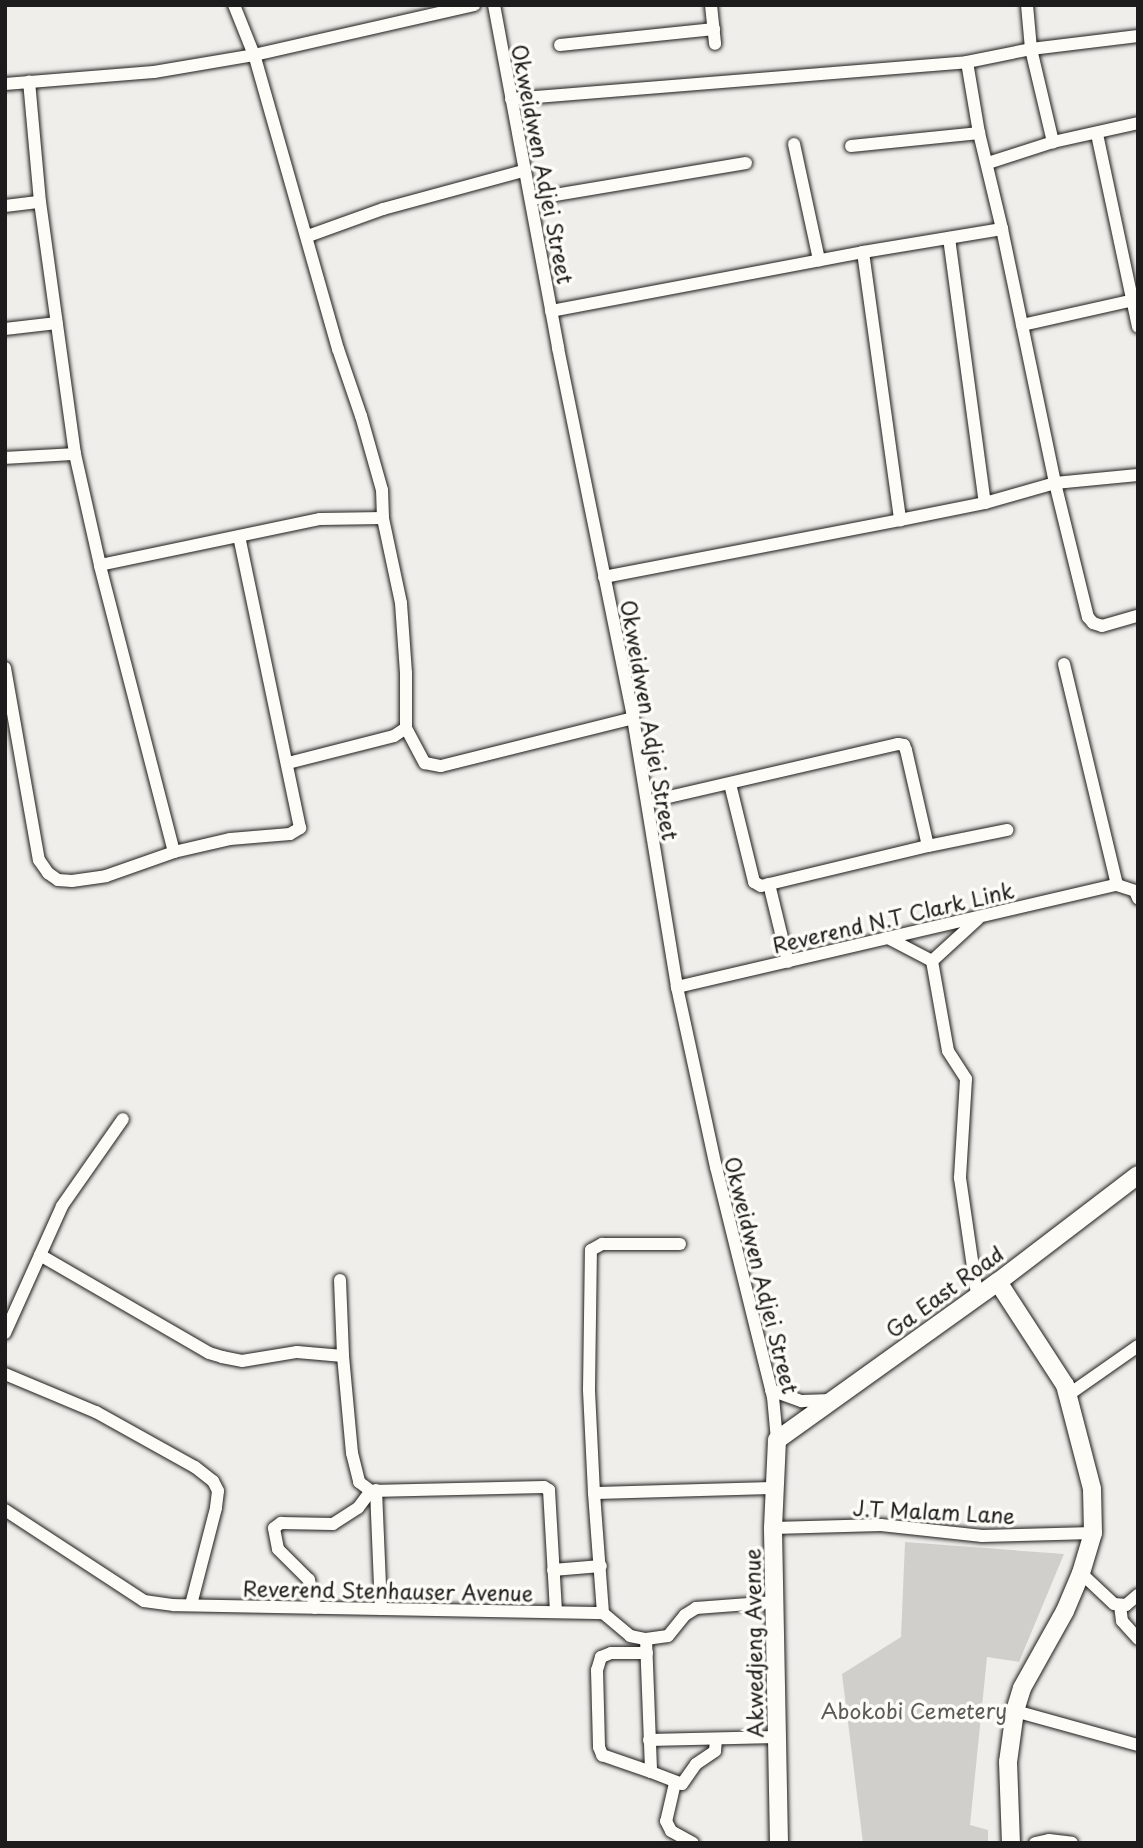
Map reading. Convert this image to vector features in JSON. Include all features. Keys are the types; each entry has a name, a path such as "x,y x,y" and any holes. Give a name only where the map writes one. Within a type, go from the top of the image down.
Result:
{"street":[{"path":"234,5 254,55 308,236 338,349 382,490 383,519 401,603 406,673 406,728 425,763 440,766 633,718"},
{"path":"5,84 154,72 254,55 474,5"},
{"name":"Okweidwen Adjei Street","path":"494,5 523,171 531,199 633,718 677,987 716,1167 771,1390 777,1441"},
{"path":"710,5 715,44"},
{"path":"1027,5 1031,49 1053,142"},
{"path":"560,45 714,29"},
{"path":"510,99 967,62 1031,49 1138,36"},
{"path":"967,62 979,133 988,163 1055,483 1090,621 1102,626 1138,616"},
{"path":"29,81 40,202 75,454 100,565 174,852"},
{"path":"988,163 1053,142 1138,123"},
{"path":"851,146 979,133"},
{"path":"1097,134 1135,300 1138,327"},
{"path":"794,144 819,260"},
{"path":"531,199 746,163"},
{"path":"308,236 383,209 523,171"},
{"path":"5,206 40,202"},
{"path":"551,311 863,252 1002,229"},
{"path":"949,237 985,503"},
{"path":"863,252 900,520"},
{"path":"1022,325 1135,300"},
{"path":"5,330 57,323"},
{"path":"5,458 75,454"},
{"path":"604,577 985,503 1055,483 1138,475"},
{"path":"100,565 320,519 383,519"},
{"path":"5,671 39,860 48,873 58,880 72,881 106,876 174,852 230,839 298,831 301,824 239,536"},
{"path":"1064,664 1118,885 1137,892"},
{"path":"288,763 394,736 403,733 406,728"},
{"path":"647,802 904,745 928,846"},
{"path":"730,785 754,882 761,886 1007,830"},
{"path":"769,884 788,962"},
{"name":"Reverend N.T Clark Link","path":"677,987 1118,885"},
{"path":"932,961 981,917"},
{"path":"890,939 932,961"},
{"path":"932,961 948,1051 966,1079 968,1094 960,1178 977,1295"},
{"path":"5,1333 66,1199 123,1119"},
{"name":"Ga East Road","path":"777,1441 998,1282 1138,1175"},
{"path":"680,1244 601,1244 591,1251 589,1389 603,1613 630,1636 646,1639 668,1636 685,1615 696,1608 710,1604 775,1602"},
{"path":"40,1255 209,1353 242,1361 297,1352 343,1356"},
{"path":"340,1280 343,1356 355,1469 359,1482 374,1490 544,1487 549,1490 556,1612"},
{"path":"998,1282 1065,1385 1093,1489 1093,1533 1081,1573 1065,1611 1022,1688 1015,1711 1008,1762 1011,1843"},
{"path":"1068,1395 1138,1346"},
{"path":"5,1374 96,1412 195,1467 213,1481 218,1491 216,1508 191,1605"},
{"path":"771,1390 802,1401 831,1400"},
{"name":"Akwedjeng Avenue","path":"777,1441 773,1528 779,1843"},
{"path":"594,1493 774,1488"},
{"path":"315,1608 309,1580 278,1549 274,1528 281,1523 333,1524 358,1508 374,1490"},
{"path":"374,1490 381,1609"},
{"name":"Reverend Stenhauser Avenue","path":"5,1510 144,1601 191,1605 603,1613"},
{"name":"J.T Malam Lane","path":"773,1528 881,1525 982,1536 1093,1533"},
{"path":"553,1570 601,1566"},
{"path":"1081,1573 1114,1604 1126,1605 1138,1595"},
{"path":"1120,1605 1122,1621 1138,1639"},
{"path":"646,1639 650,1772"},
{"path":"646,1653 611,1653 601,1657 597,1670 601,1755 675,1783 686,1781 696,1764 710,1757 715,1751 716,1739"},
{"path":"1015,1711 1138,1745"},
{"path":"649,1740 778,1737"},
{"path":"675,1783 666,1821 671,1831 693,1843"},
{"path":"1035,1843 1058,1840 1072,1843"}],"green space":[{"name":"Abokobi Cemetery","path":"905,1542 1064,1554 1019,1662 987,1657 970,1825 988,1830 988,1843 863,1843 842,1674 901,1637"}]}
